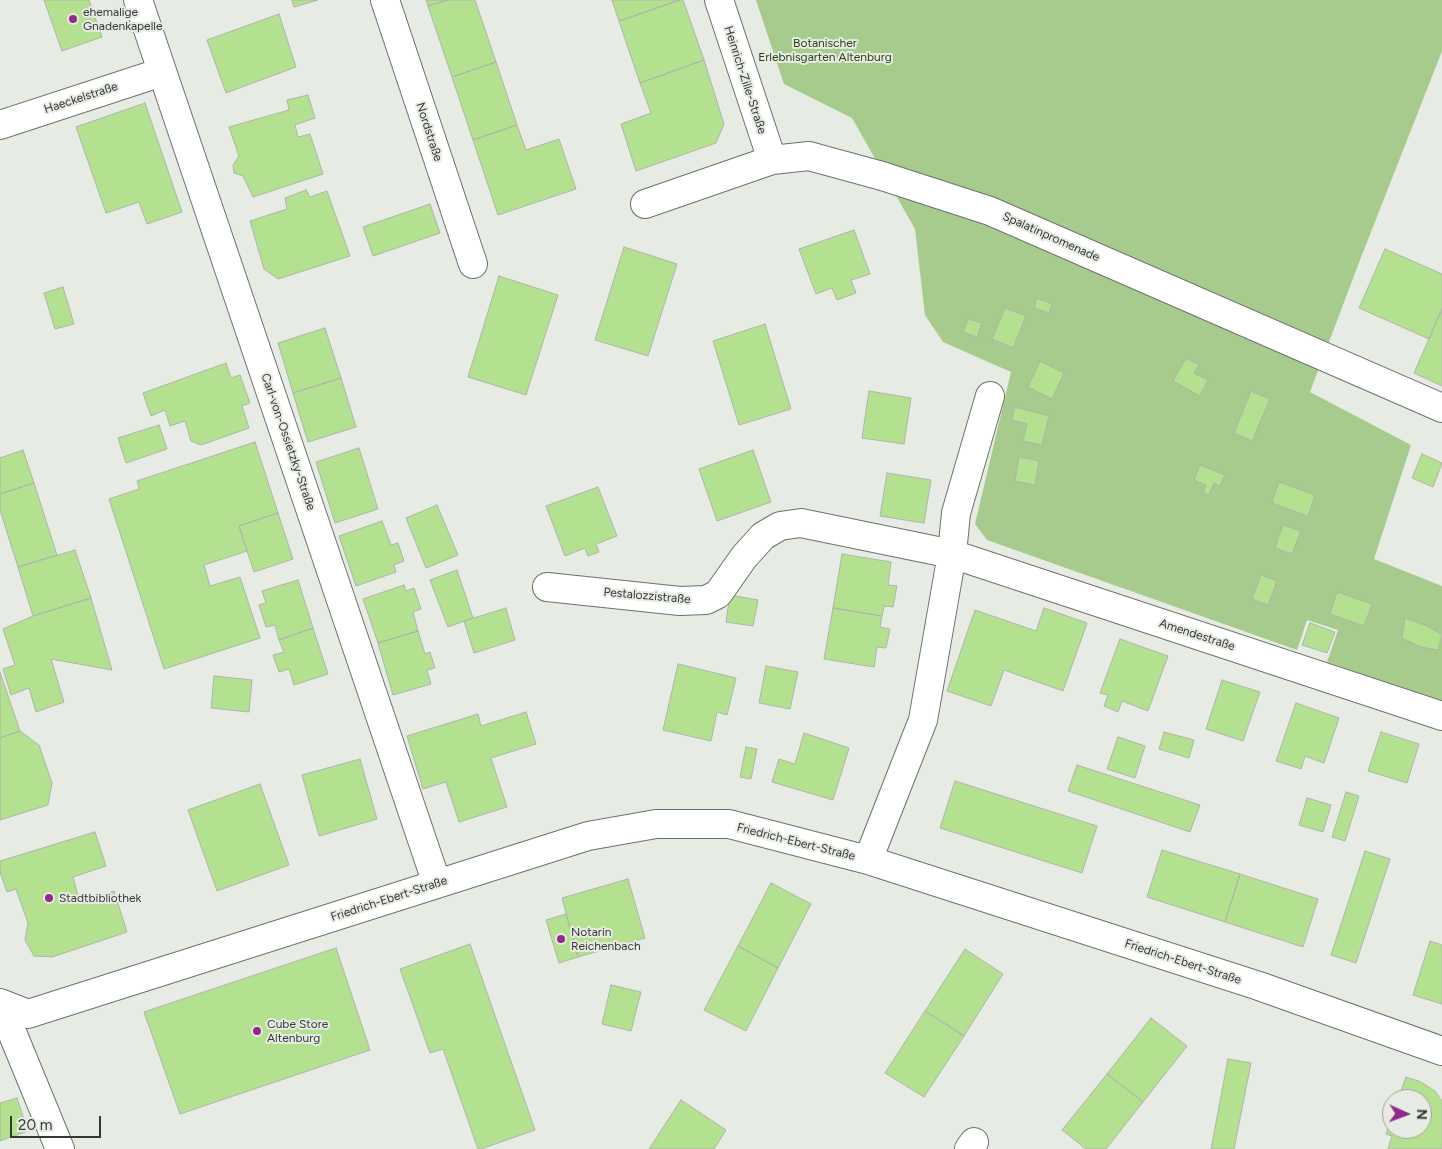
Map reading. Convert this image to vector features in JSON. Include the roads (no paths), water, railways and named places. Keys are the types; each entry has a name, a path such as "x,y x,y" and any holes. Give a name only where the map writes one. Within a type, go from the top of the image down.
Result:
{"street":[{"name":"Carl-von-Ossietzky-Straße","path":"138,0 437,884"},
{"name":"Nordstraße","path":"385,0 473,264"},
{"name":"Heinrich-Zille-Straße","path":"719,0 772,160"},
{"name":"Haeckelstraße","path":"0,125 162,72"},
{"name":"Spalatinpromenade","path":"645,204 772,160 809,156 882,176 990,211 1442,408"},
{"path":"868,860 923,720 952,554 956,512 990,396"},
{"name":"Pestalozzistraße","path":"547,587 680,601 706,600 718,594 744,557 763,536 780,526 802,523 952,554"},
{"name":"Amendestraße","path":"952,554 1442,716"},
{"name":"Friedrich-Ebert-Straße","path":"0,1003 28,1014 588,836 656,824 729,824 868,860 1260,986 1442,1051"},
{"path":"0,1003 60,1149"}],"place":[{"name":"ehemalige Gnadenkapelle","path":"73,19"},
{"name":"Stadtbibliothek","path":"49,898"},
{"name":"Notarin Reichenbach","path":"561,939"},
{"name":"Cube Store Altenburg","path":"257,1031"}],"park label":[{"name":"Botanischer Erlebnisgarten Altenburg","path":"825,50"}]}
